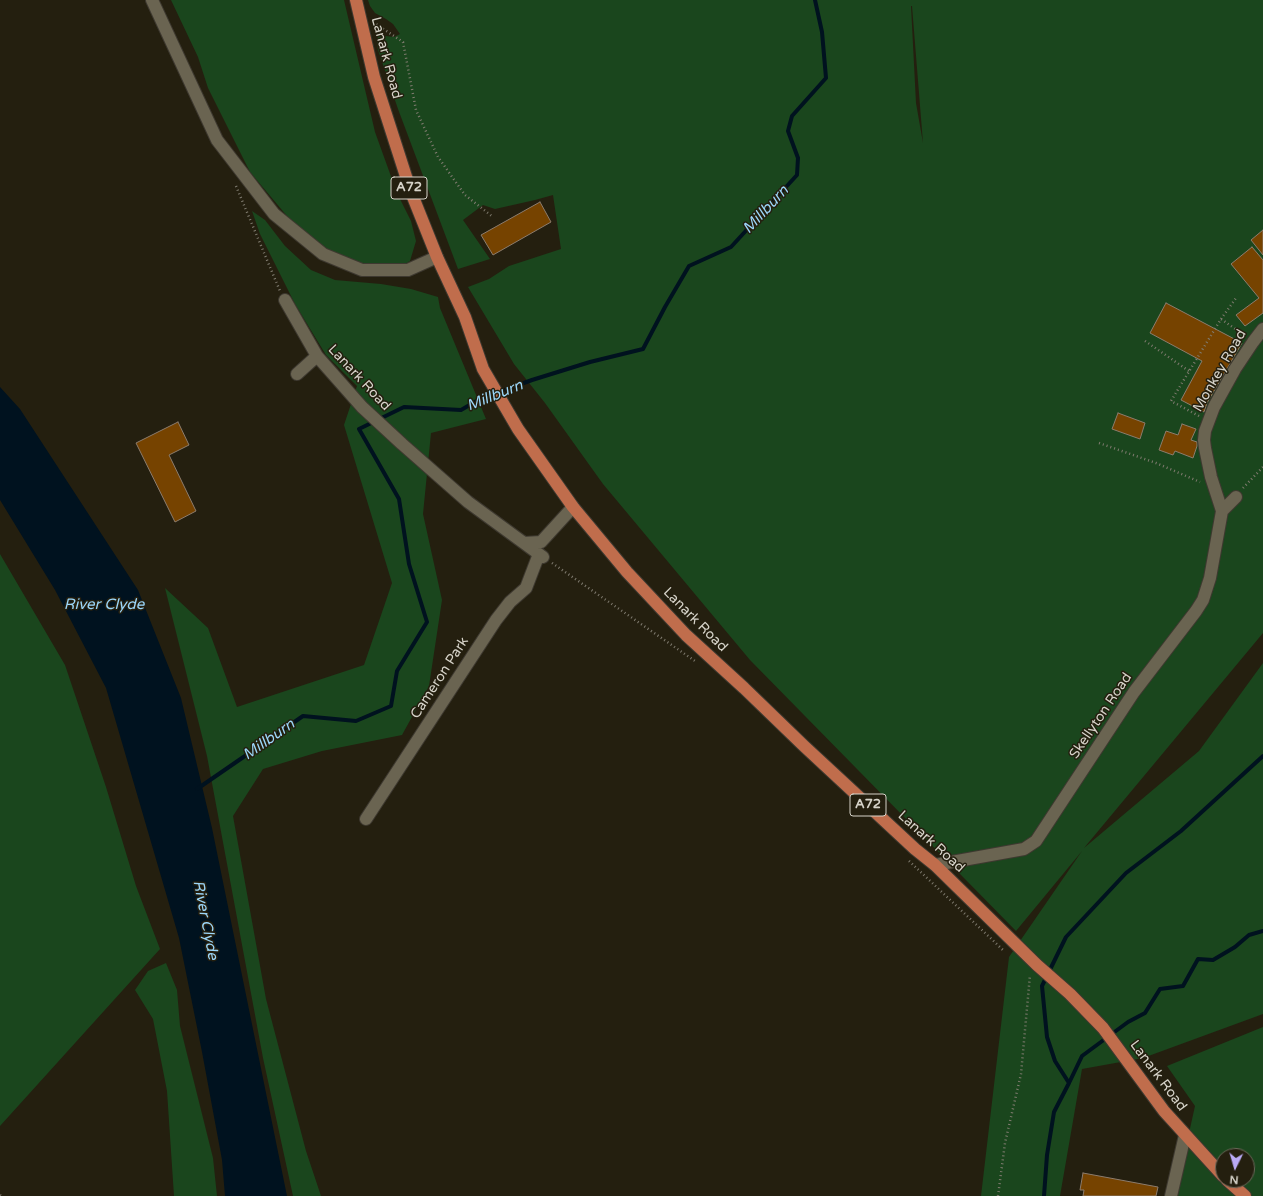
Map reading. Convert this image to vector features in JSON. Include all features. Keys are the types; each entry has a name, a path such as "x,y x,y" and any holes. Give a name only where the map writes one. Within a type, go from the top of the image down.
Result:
{"main road":[{"name":"Lanark Road","path":"356,0 374,77 411,192 438,258 465,317 483,369 518,429 573,507 627,572 686,635 934,865 1037,965 1070,994 1103,1028 1164,1111 1215,1167"},
{"path":"1236,1188 1245,1196"}],"street":[{"path":"152,0 217,140 274,214 323,254 362,270 408,270 438,258"},
{"name":"Lanark Road","path":"285,300 317,356 362,406 402,444 468,502 541,555"},
{"name":"Monkey Road","path":"1212,482 1204,440 1208,421 1235,369 1263,329"},
{"path":"297,374 317,356"},
{"name":"Skellyton Road","path":"934,865 1024,850 1036,841 1134,692 1203,600 1210,578 1222,511 1212,482"},
{"path":"1222,511 1236,497"},
{"path":"524,543 541,542 573,507"},
{"name":"Cameron Park","path":"366,819 496,620 510,602 526,588 541,555"},
{"path":"1171,1196 1185,1134"}],"path":[{"path":"361,24 373,22 403,42 416,110 438,157 465,195 494,217"},
{"path":"235,183 285,300"},
{"path":"1208,421 1171,401 1221,319 1236,298"},
{"path":"1221,319 1253,342"},
{"path":"1145,341 1189,371"},
{"path":"1100,444 1212,482"},
{"path":"1236,497 1263,467"},
{"name":"Lanark Road","path":"541,555 700,665"},
{"path":"998,1196 1005,1143 1021,1074 1030,972 1037,965"}],"green space":[{"path":"171,0 344,0 375,132 397,193 411,221 416,241 410,261 402,266 366,266 338,255 318,244 287,216 250,172 208,88 198,57"},
{"path":"368,0 1263,0 1263,633 1084,848 1199,751 1263,663 1263,1014 1143,1058 1082,1069 1060,1196 981,1196 1009,957 1082,851 1016,931 750,660 603,484 545,403 514,364 468,287 489,279 509,266 561,249 553,195 495,209 483,205 463,220 490,259 458,269 398,109 378,50 378,35 394,37 400,34 393,24 375,13","holes":["912,6 923,143 916,103"]},
{"path":"252,211 265,220 285,246 311,270 335,280 381,284 411,289 438,297 440,308 486,419 431,433 423,514 442,600 429,686 402,735 322,751 263,769 233,816 266,999 306,1151 321,1196 293,1196 263,1058 207,756 165,588 208,628 237,707 364,665 392,583 344,425 357,386 326,355 295,304 260,234"},
{"path":"0,554 65,665 106,787 136,886 160,949 0,1126"},
{"path":"166,963 177,990 180,1026 213,1158 217,1196 174,1196 167,1091 153,1019 135,990 148,971"},
{"path":"1263,1027 1263,1196 1175,1196 1195,1106 1167,1066"}],"water":[{"name":"River Clyde","path":"0,387 20,409 138,590 181,698 212,828 287,1196 225,1196 222,1160 179,938 106,688 55,590 0,500"}],"building":[{"path":"540,202 551,222 493,255 481,235"},
{"path":"1263,230 1263,255 1251,240"},
{"path":"1252,247 1263,260 1263,313 1245,326 1236,315 1259,298 1231,264"},
{"path":"1166,303 1242,343 1207,403 1204,412 1181,400 1202,361 1150,333"},
{"path":"1118,413 1145,423 1140,439 1112,429"},
{"path":"178,422 189,445 169,455 196,511 175,522 136,443"},
{"path":"1182,424 1196,429 1191,440 1197,442 1193,458 1175,451 1173,455 1159,450 1166,431 1178,435"},
{"path":"1083,1173 1158,1187 1156,1196 1083,1196 1084,1190 1080,1190"}],"waterway":[{"name":"Millburn","path":"197,789 303,716 356,721 391,706 397,671 427,622 409,564 399,499 359,429 404,407 461,410 480,399 532,380 590,362 643,349 689,266 731,247 797,175 798,158 788,131 792,116 826,78 822,32 815,0"},
{"path":"1044,1196 1047,1155 1054,1112 1069,1083 1055,1061 1047,1037 1042,986 1066,937 1126,873 1181,831 1263,756"},
{"path":"1069,1083 1082,1056 1128,1022 1145,1013 1160,989 1183,986 1198,959 1213,960 1235,947 1249,935 1263,931"}]}
